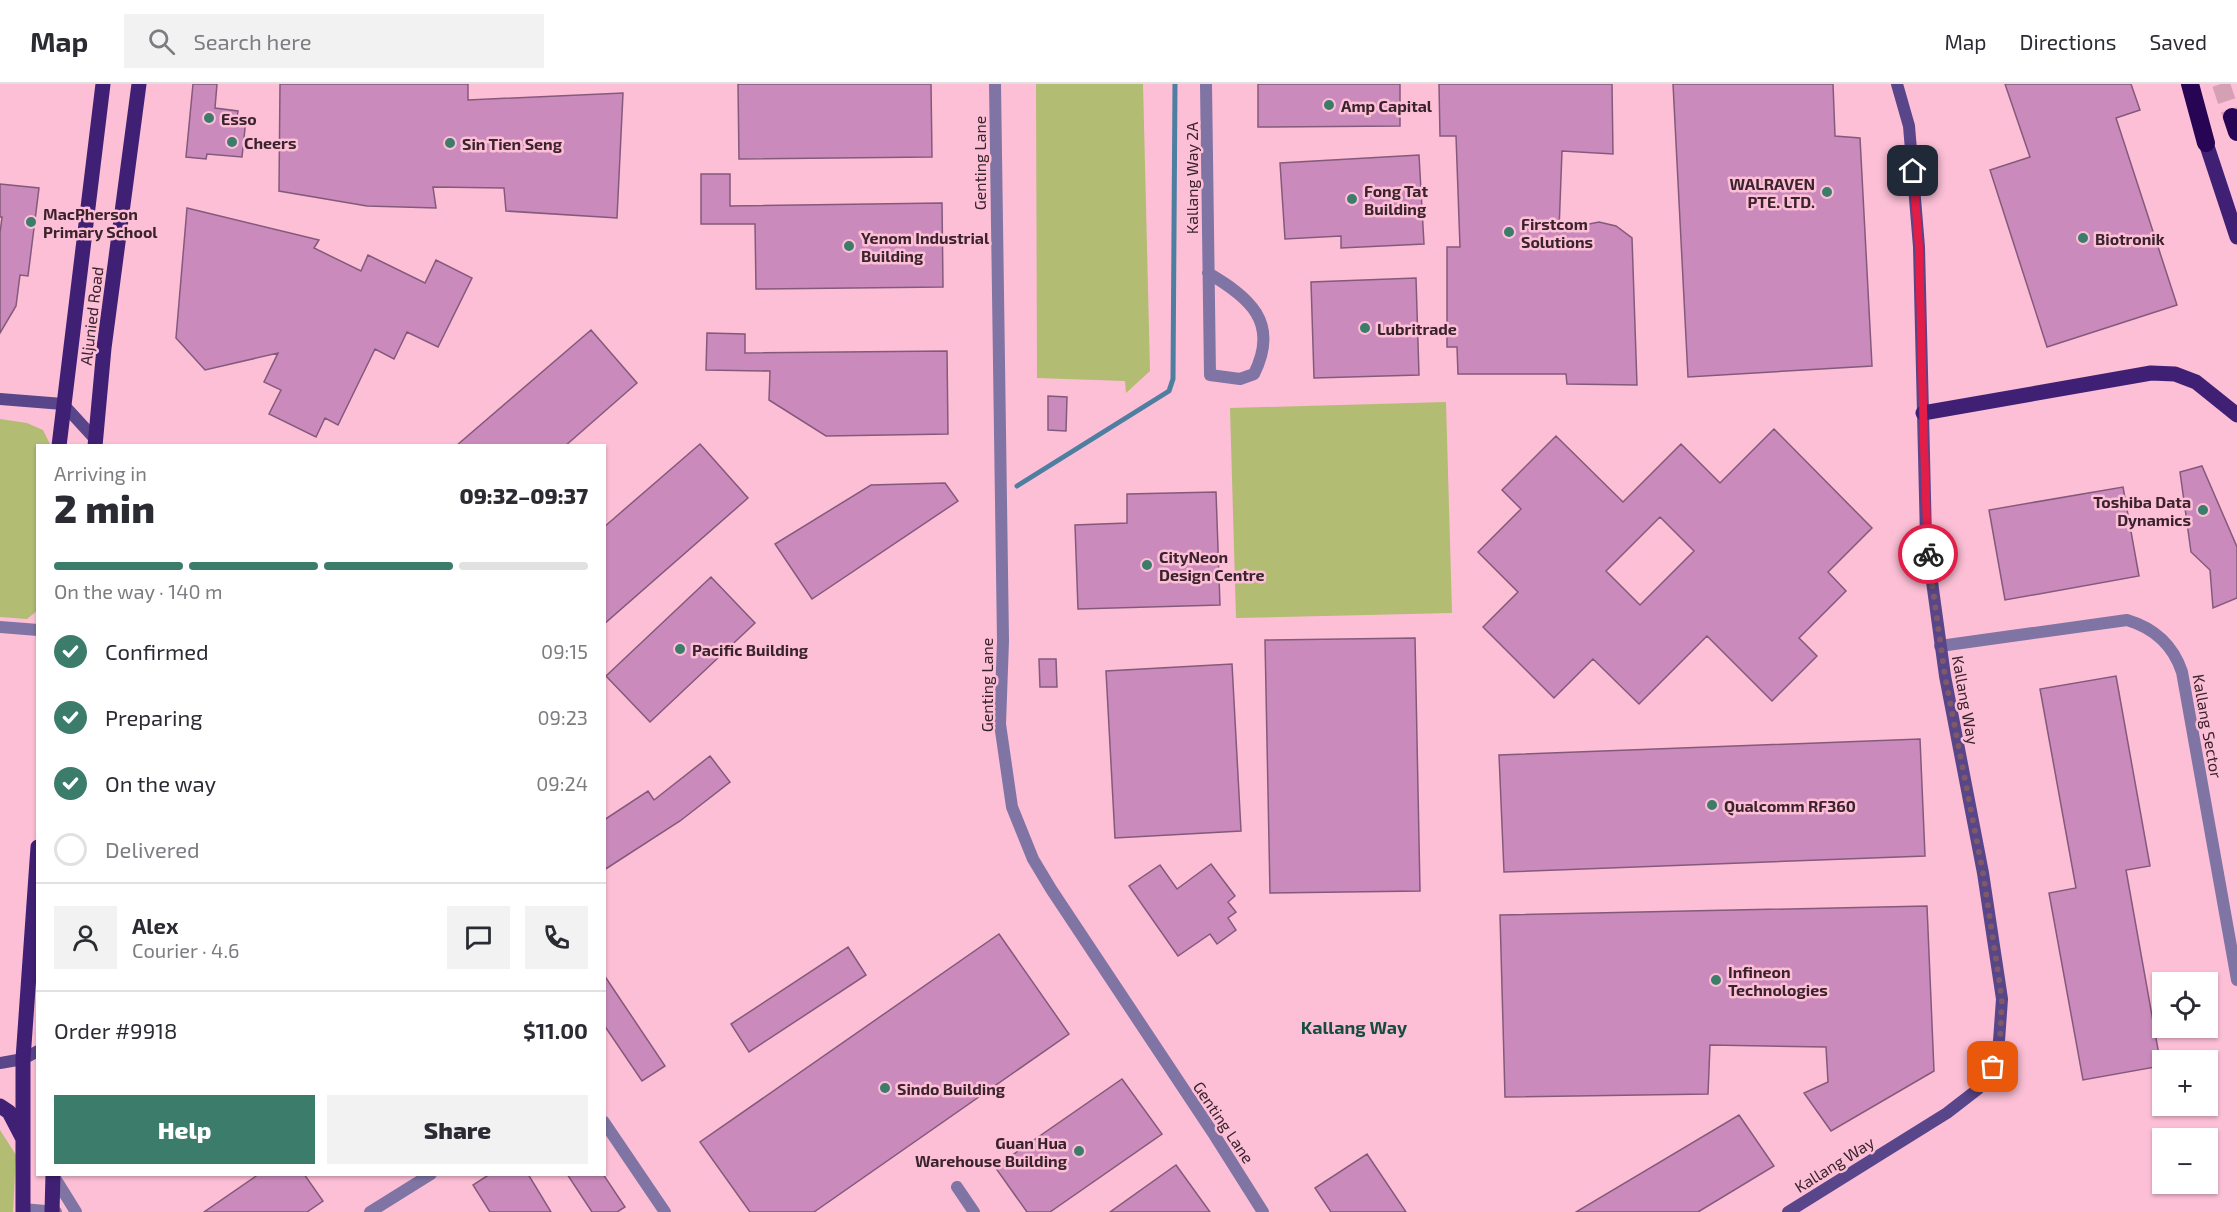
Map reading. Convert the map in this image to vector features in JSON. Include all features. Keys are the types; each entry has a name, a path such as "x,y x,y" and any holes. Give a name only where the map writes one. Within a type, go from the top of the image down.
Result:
{"highway":[{"path":"2190,84 2206,143"}],"main road":[{"name":"Aljunied Road","path":"59,444 103,84"},
{"name":"Aljunied Road","path":"95,442 104,348 139,84"},
{"path":"2206,143 2237,237"},
{"path":"1923,413 2151,373 2175,374 2196,382 2237,415"},
{"path":"23,1210 23,1059 36,875"},
{"path":"0,1106 9,1112 23,1140"},
{"path":"53,1176 53,1212"}],"street":[{"name":"Genting Lane","path":"995,84 1003,641 1000,724 1012,807 1033,859 1051,889 1263,1212"},
{"name":"Kallang Way 2A","path":"1206,84 1208,273 1210,375 1240,379 1254,374 1261,360 1263,331 1257,311 1236,289 1208,273"},
{"name":"Kallang Way","path":"1788,1212 1947,1113 1978,1089 1993,1067 2000,1041 2002,999 1983,873 1953,725 1926,538 1919,247 1909,126 1897,84"},
{"path":"0,399 63,404 95,442"},
{"name":"Kallang Sector","path":"1940,646 2127,620 2142,624 2156,633 2170,648 2182,672 2237,980"},
{"path":"0,627 36,630"},
{"path":"0,1063 23,1059 36,1052"},
{"path":"606,1125 665,1212"},
{"path":"54,1176 76,1212"},
{"path":"370,1212 428,1176"},
{"path":"957,1187 974,1212"},
{"path":"23,1210 53,1212"}],"green space":[{"path":"1036,84 1143,84 1150,371 1126,393 1125,381 1037,378"},
{"path":"1446,402 1452,613 1236,618 1230,408"},
{"path":"0,419 27,423 43,430 50,444 36,444 36,612 27,619 0,617"},
{"path":"0,1130 16,1155 13,1212 0,1212"}],"building":[{"name":"Esso","path":"193,84 217,84 215,108 238,111 237,118 246,119 242,157 207,154 206,159 186,157"},
{"name":"Sin Tien Seng","path":"280,84 468,84 468,100 623,93 617,218 506,211 504,188 433,187 436,208 367,206 279,191"},
{"path":"738,84 931,84 932,157 739,159"},
{"name":"Amp Capital","path":"1258,84 1400,84 1400,126 1258,127"},
{"name":"Firstcom Solutions","path":"1439,84 1612,84 1613,154 1562,151 1559,230 1599,222 1616,226 1632,238 1637,385 1567,384 1566,374 1458,374 1457,347 1447,347 1447,247 1460,247 1456,136 1440,136"},
{"path":"1673,84 1833,84 1835,136 1860,138 1872,366 1688,377"},
{"name":"Biotronik","path":"2005,84 2131,84 2140,110 2116,118 2177,305 2047,347 1990,170 2030,157"},
{"name":"Fong Tat Building","path":"1419,155 1424,244 1341,248 1341,236 1285,239 1280,163"},
{"name":"Yenom Industrial Building","path":"701,174 730,174 730,206 942,203 943,287 756,289 755,224 701,224"},
{"path":"0,184 39,188 28,276 20,275 16,306 0,333 2,217 0,217"},
{"path":"187,208 319,240 314,248 361,271 368,255 425,283 436,260 472,278 438,347 407,332 394,359 375,349 338,425 325,418 316,437 269,414 281,390 264,382 278,353 205,370 176,338"},
{"name":"Lubritrade","path":"1416,278 1419,375 1314,378 1311,282"},
{"path":"591,330 637,383 567,444 458,444"},
{"path":"707,333 745,334 745,353 947,351 948,434 826,436 769,400 770,371 706,370"},
{"path":"1048,396 1067,397 1066,431 1048,430"},
{"path":"1774,429 1872,528 1828,572 1846,591 1799,638 1817,656 1772,701 1707,636 1639,704 1593,659 1554,698 1483,627 1518,592 1478,552 1521,509 1502,490 1556,436 1623,502 1681,444 1720,483","holes":["1660,517 1694,551 1640,605 1606,571"]},
{"path":"700,444 748,498 606,622 606,525"},
{"name":"Toshiba Data Dynamics","path":"2202,466 2237,547 2237,598 2213,608 2210,570 2191,552 2180,472"},
{"path":"945,483 958,501 812,599 775,544 871,485"},
{"path":"2123,487 2139,576 2005,600 1989,510"},
{"name":"CityNeon Design Centre","path":"1216,492 1220,605 1078,609 1075,525 1127,523 1127,494"},
{"name":"Pacific Building","path":"711,577 755,623 650,722 606,676"},
{"path":"1415,638 1420,891 1270,893 1265,640"},
{"path":"1039,659 1056,659 1057,687 1040,687"},
{"path":"1232,664 1241,831 1115,838 1106,671"},
{"path":"2116,676 2150,866 2126,870 2152,1016 2152,1038 2156,1038 2158,1050 2152,1050 2152,1068 2083,1080 2049,893 2076,888 2040,689"},
{"name":"Qualcomm RF360","path":"1920,739 1925,856 1504,872 1499,755"},
{"path":"710,756 730,782 680,821 606,869 606,819 648,791 654,800"},
{"path":"1211,864 1235,896 1228,902 1236,912 1228,918 1236,930 1217,944 1210,934 1178,956 1129,886 1160,865 1177,889"},
{"name":"Infineon Technologies","path":"1927,906 1934,1071 1831,1131 1804,1093 1828,1082 1826,1047 1710,1045 1708,1094 1505,1097 1500,915"},
{"name":"Sindo Building","path":"999,934 1069,1034 814,1212 750,1212 700,1142"},
{"path":"848,947 866,975 749,1052 731,1024"},
{"path":"606,978 665,1066 642,1081 606,1028"},
{"name":"Guan Hua Warehouse Building","path":"1122,1079 1162,1134 1050,1212 1027,1212 995,1167"},
{"path":"1739,1115 1774,1166 1698,1212 1576,1212"},
{"path":"1367,1154 1406,1212 1331,1212 1315,1188"},
{"path":"1176,1165 1210,1212 1110,1212"},
{"path":"256,1176 305,1176 323,1201 307,1212 204,1212"},
{"path":"487,1176 529,1176 551,1212 490,1212 473,1185"},
{"path":"568,1176 604,1176 625,1207 617,1212 592,1212"}],"waterway":[{"path":"1017,486 1169,391 1173,379 1175,84"}],"tunnel":[{"path":"2221,84 2232,117"}],"way so far":[{"path":"1928,554 1953,725 1983,873 2002,999 2000,1041 1993,1067"}],"place":[{"name":"Amp Capital","path":"1329,105"},
{"name":"Esso","path":"209,118"},
{"name":"Cheers","path":"232,142"},
{"name":"Sin Tien Seng","path":"450,143"},
{"name":"WALRAVEN PTE. LTD.","path":"1827,192"},
{"name":"Fong Tat Building","path":"1352,199"},
{"name":"MacPherson Primary School","path":"31,222"},
{"name":"Firstcom Solutions","path":"1509,232"},
{"name":"Biotronik","path":"2083,238"},
{"name":"Yenom Industrial Building","path":"849,246"},
{"name":"Lubritrade","path":"1365,328"},
{"name":"Toshiba Data Dynamics","path":"2203,510"},
{"name":"CityNeon Design Centre","path":"1147,565"},
{"name":"Pacific Building","path":"680,649"},
{"name":"Qualcomm RF360","path":"1712,805"},
{"name":"Infineon Technologies","path":"1716,980"},
{"name":"Sindo Building","path":"885,1088"},
{"name":"Guan Hua Warehouse Building","path":"1079,1151"}],"district":[{"name":"Kallang Way","path":"1354,1027"}],"route":[{"path":"1913,171 1919,247 1928,554"}]}
